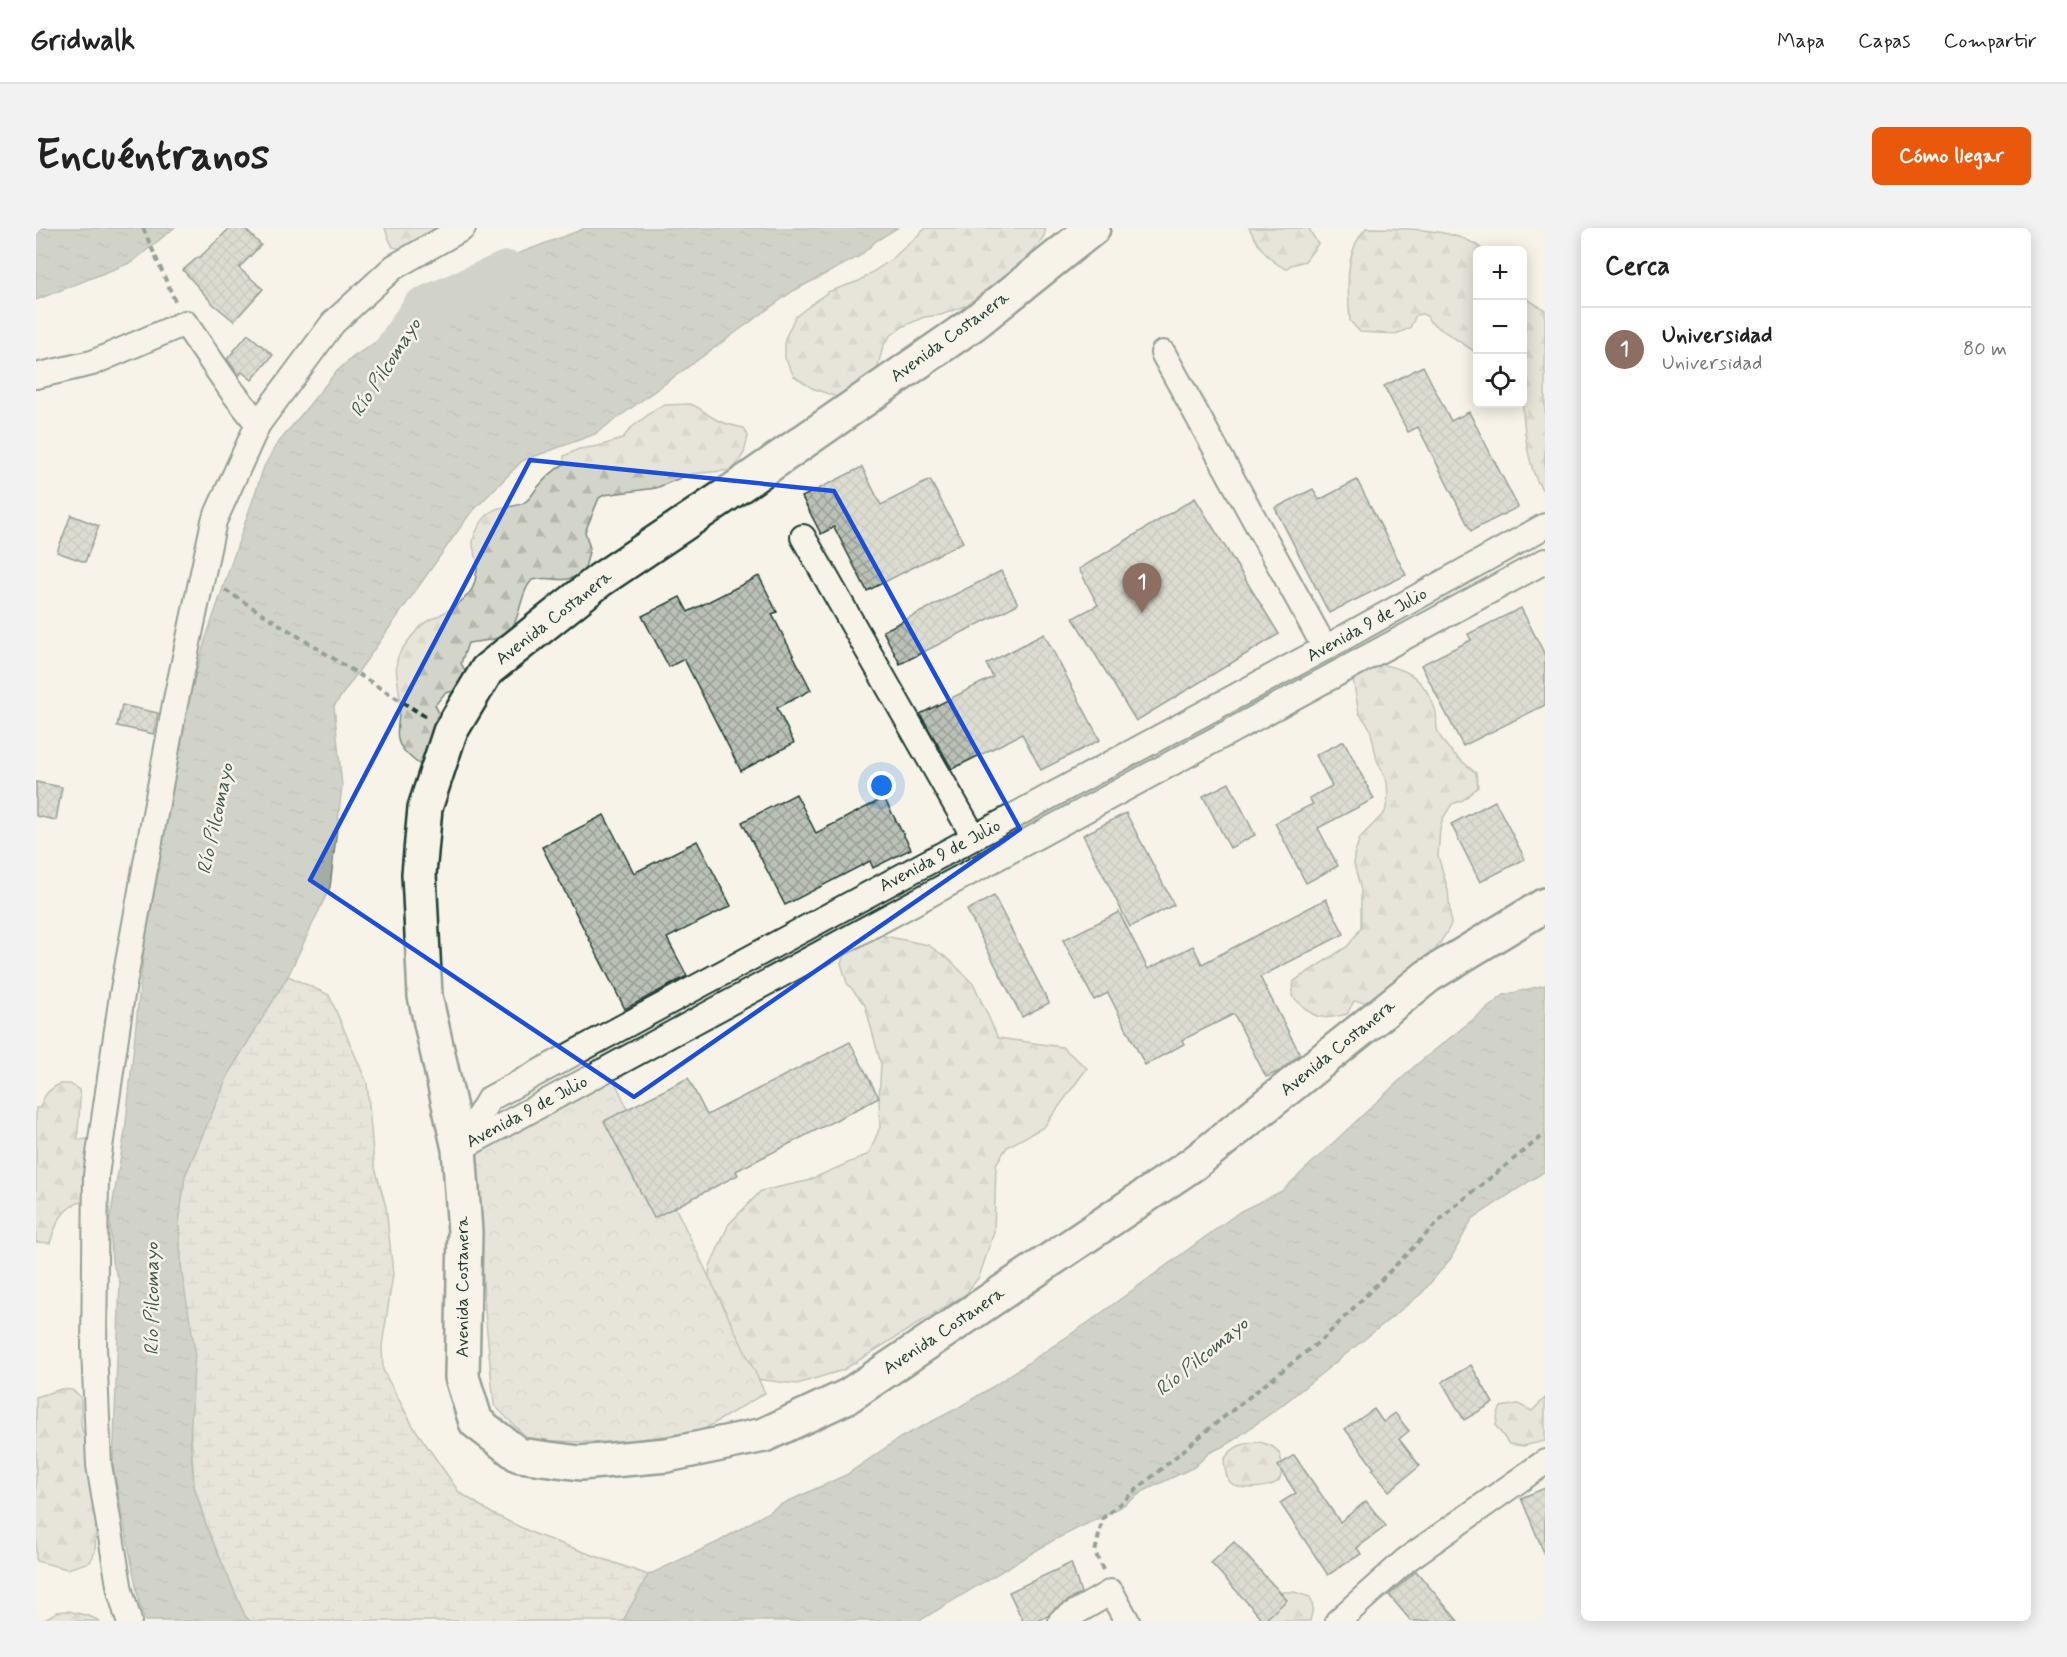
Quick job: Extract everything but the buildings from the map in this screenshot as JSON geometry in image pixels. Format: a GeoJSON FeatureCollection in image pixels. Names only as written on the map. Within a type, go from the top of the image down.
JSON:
{"type":"FeatureCollection","features":[{"type":"Feature","properties":{"kind":"street"},"geometry":{"type":"LineString","coordinates":[[129,1621],[120,1591],[99,1465],[94,1348],[96,1175],[122,995],[175,704],[214,521],[258,424],[333,323],[394,267],[463,228]]}},
{"type":"Feature","properties":{"kind":"street","name":"Avenida Costanera"},"geometry":{"type":"LineString","coordinates":[[1093,228],[973,324],[600,580],[487,670],[450,732],[424,808],[419,874],[425,996],[459,1149],[465,1232],[462,1377],[476,1422],[519,1455],[580,1463],[667,1455],[764,1435],[848,1396],[1173,1177],[1428,976],[1545,905]]}},
{"type":"Feature","properties":{"kind":"street"},"geometry":{"type":"LineString","coordinates":[[36,376],[92,363],[185,323],[258,424]]}},
{"type":"Feature","properties":{"kind":"street"},"geometry":{"type":"LineString","coordinates":[[1163,353],[1325,648]]}},
{"type":"Feature","properties":{"kind":"street","name":"Avenida 9 de Julio"},"geometry":{"type":"LineString","coordinates":[[459,1149],[489,1099],[1325,648],[1545,526]]}},
{"type":"Feature","properties":{"kind":"street"},"geometry":{"type":"LineString","coordinates":[[803,537],[974,837]]}},
{"type":"Feature","properties":{"kind":"street","name":"Avenida 9 de Julio"},"geometry":{"type":"LineString","coordinates":[[459,1149],[1545,561]]}},
{"type":"Feature","properties":{"kind":"street"},"geometry":{"type":"LineString","coordinates":[[1156,739],[1170,765]]}},
{"type":"Feature","properties":{"kind":"street"},"geometry":{"type":"LineString","coordinates":[[1338,1621],[1406,1560],[1545,1462]]}},
{"type":"Feature","properties":{"kind":"street"},"geometry":{"type":"LineString","coordinates":[[1061,1621],[1111,1592],[1127,1621]]}},
{"type":"Feature","properties":{"kind":"path"},"geometry":{"type":"LineString","coordinates":[[144,228],[185,323]]}},
{"type":"Feature","properties":{"kind":"path"},"geometry":{"type":"LineString","coordinates":[[202,576],[450,732]]}},
{"type":"Feature","properties":{"kind":"path"},"geometry":{"type":"LineString","coordinates":[[1111,1592],[1095,1552],[1103,1518],[1210,1428],[1325,1337],[1449,1211],[1545,1134]]}},
{"type":"Feature","properties":{"kind":"highlighted area"},"geometry":{"type":"Polygon","coordinates":[[[530,460],[834,491],[1020,829],[634,1097],[310,880],[530,460]]]}},
{"type":"Feature","properties":{"kind":"green space"},"geometry":{"type":"Polygon","coordinates":[[[385,228],[437,228],[418,245],[400,248],[393,247],[385,228]]]}},
{"type":"Feature","properties":{"kind":"green space"},"geometry":{"type":"Polygon","coordinates":[[[926,228],[1046,228],[1044,236],[1020,270],[975,302],[941,315],[924,317],[904,326],[890,336],[883,346],[876,374],[842,399],[812,388],[794,376],[785,358],[785,339],[795,317],[828,292],[859,281],[892,259],[926,228]]]}},
{"type":"Feature","properties":{"kind":"green space"},"geometry":{"type":"Polygon","coordinates":[[[1249,228],[1310,228],[1318,244],[1305,261],[1286,269],[1264,252],[1249,228]]]}},
{"type":"Feature","properties":{"kind":"green space"},"geometry":{"type":"Polygon","coordinates":[[[1366,228],[1412,229],[1445,233],[1460,237],[1477,246],[1473,246],[1473,350],[1430,322],[1427,316],[1422,314],[1416,315],[1410,328],[1396,334],[1360,332],[1350,321],[1348,285],[1350,260],[1366,228]]]}},
{"type":"Feature","properties":{"kind":"green space"},"geometry":{"type":"Polygon","coordinates":[[[1527,299],[1545,310],[1545,493],[1535,477],[1523,408],[1527,408],[1527,299]]]}},
{"type":"Feature","properties":{"kind":"green space"},"geometry":{"type":"Polygon","coordinates":[[[690,404],[718,421],[744,428],[748,436],[744,453],[733,470],[690,474],[656,488],[604,495],[599,498],[585,532],[590,548],[584,572],[563,580],[546,578],[532,580],[524,594],[513,626],[507,632],[500,637],[468,643],[461,663],[467,675],[455,691],[445,693],[435,705],[443,721],[426,764],[420,765],[404,751],[398,740],[400,700],[398,657],[419,628],[459,603],[473,587],[477,563],[473,542],[482,522],[494,510],[519,505],[527,500],[546,479],[564,464],[564,456],[579,449],[622,439],[631,428],[657,408],[665,405],[690,404]]]}},
{"type":"Feature","properties":{"kind":"green space"},"geometry":{"type":"Polygon","coordinates":[[[1363,662],[1398,669],[1416,678],[1435,709],[1437,729],[1441,738],[1455,755],[1476,773],[1478,787],[1463,800],[1452,804],[1440,828],[1438,856],[1448,890],[1451,924],[1447,932],[1425,966],[1373,1003],[1354,1001],[1347,1014],[1329,1018],[1316,1016],[1292,996],[1294,981],[1348,946],[1361,928],[1361,890],[1354,855],[1360,838],[1385,812],[1388,797],[1387,782],[1377,760],[1370,728],[1359,713],[1352,674],[1363,662]]]}},
{"type":"Feature","properties":{"kind":"green space"},"geometry":{"type":"Polygon","coordinates":[[[870,933],[928,945],[950,960],[974,985],[998,1038],[1062,1047],[1087,1068],[1044,1127],[1007,1147],[996,1164],[994,1232],[979,1277],[966,1294],[843,1370],[797,1384],[747,1378],[706,1306],[710,1266],[729,1224],[761,1191],[807,1181],[869,1154],[880,1127],[881,1064],[865,1005],[847,983],[841,963],[850,945],[870,933]]]}},
{"type":"Feature","properties":{"kind":"green space"},"geometry":{"type":"Polygon","coordinates":[[[288,976],[329,995],[367,1083],[374,1164],[386,1207],[393,1274],[382,1346],[383,1370],[413,1426],[459,1492],[493,1514],[537,1535],[648,1575],[623,1621],[250,1621],[245,1616],[207,1528],[194,1486],[179,1223],[185,1176],[230,1071],[288,976]]]}},
{"type":"Feature","properties":{"kind":"green space"},"geometry":{"type":"Polygon","coordinates":[[[610,1072],[765,1393],[701,1431],[612,1443],[529,1440],[494,1405],[485,1311],[475,1152],[610,1072]]]}},
{"type":"Feature","properties":{"kind":"green space"},"geometry":{"type":"Polygon","coordinates":[[[60,1084],[70,1084],[79,1090],[78,1140],[89,1139],[85,1201],[71,1206],[66,1211],[58,1222],[50,1243],[36,1242],[36,1108],[40,1108],[47,1094],[60,1084]]]}},
{"type":"Feature","properties":{"kind":"green space"},"geometry":{"type":"Polygon","coordinates":[[[61,1389],[72,1390],[80,1396],[81,1427],[91,1444],[93,1510],[96,1519],[95,1552],[90,1562],[67,1569],[36,1561],[36,1397],[61,1389]]]}},
{"type":"Feature","properties":{"kind":"green space"},"geometry":{"type":"Polygon","coordinates":[[[1545,1398],[1545,1441],[1523,1446],[1509,1444],[1496,1426],[1501,1407],[1518,1404],[1532,1411],[1545,1398]]]}},
{"type":"Feature","properties":{"kind":"green space"},"geometry":{"type":"Polygon","coordinates":[[[1260,1442],[1274,1447],[1279,1453],[1282,1461],[1282,1474],[1279,1480],[1262,1487],[1247,1488],[1234,1485],[1227,1477],[1224,1460],[1231,1451],[1239,1446],[1260,1442]]]}},
{"type":"Feature","properties":{"kind":"green space"},"geometry":{"type":"Polygon","coordinates":[[[1283,1592],[1294,1592],[1310,1597],[1313,1608],[1310,1621],[1262,1621],[1269,1604],[1283,1592]]]}},
{"type":"Feature","properties":{"kind":"green space"},"geometry":{"type":"Polygon","coordinates":[[[68,1611],[100,1621],[41,1621],[57,1612],[68,1611]]]}},
{"type":"Feature","properties":{"kind":"water"},"geometry":{"type":"Polygon","coordinates":[[[36,228],[174,228],[132,262],[36,300],[36,228]]]}},
{"type":"Feature","properties":{"kind":"water"},"geometry":{"type":"Polygon","coordinates":[[[586,228],[897,228],[876,241],[860,256],[793,291],[595,434],[522,461],[469,515],[334,706],[342,786],[330,887],[288,976],[230,1071],[185,1176],[179,1222],[181,1268],[195,1350],[190,1439],[194,1486],[207,1528],[245,1616],[250,1621],[145,1621],[140,1606],[113,1466],[120,1282],[112,1262],[110,1219],[125,1132],[144,947],[181,727],[205,641],[264,467],[275,447],[336,372],[353,357],[424,310],[431,310],[449,299],[504,259],[586,228]]]}},
{"type":"Feature","properties":{"kind":"water"},"geometry":{"type":"Polygon","coordinates":[[[1545,985],[1545,1171],[1472,1219],[1451,1258],[1422,1293],[1281,1406],[1228,1444],[1209,1453],[1194,1467],[1144,1491],[1119,1508],[1052,1541],[919,1621],[623,1621],[648,1575],[720,1541],[780,1505],[846,1475],[900,1438],[958,1408],[992,1387],[1089,1322],[1241,1211],[1282,1191],[1416,1065],[1504,995],[1545,985]]]}},
{"type":"Feature","properties":{"kind":"waterway","name":"Río Pilcomayo"},"geometry":{"type":"LineString","coordinates":[[389,363],[424,310],[507,274]]}},
{"type":"Feature","properties":{"kind":"place","name":"Universidad"},"geometry":{"type":"Point","coordinates":[1142,613]}}]}
